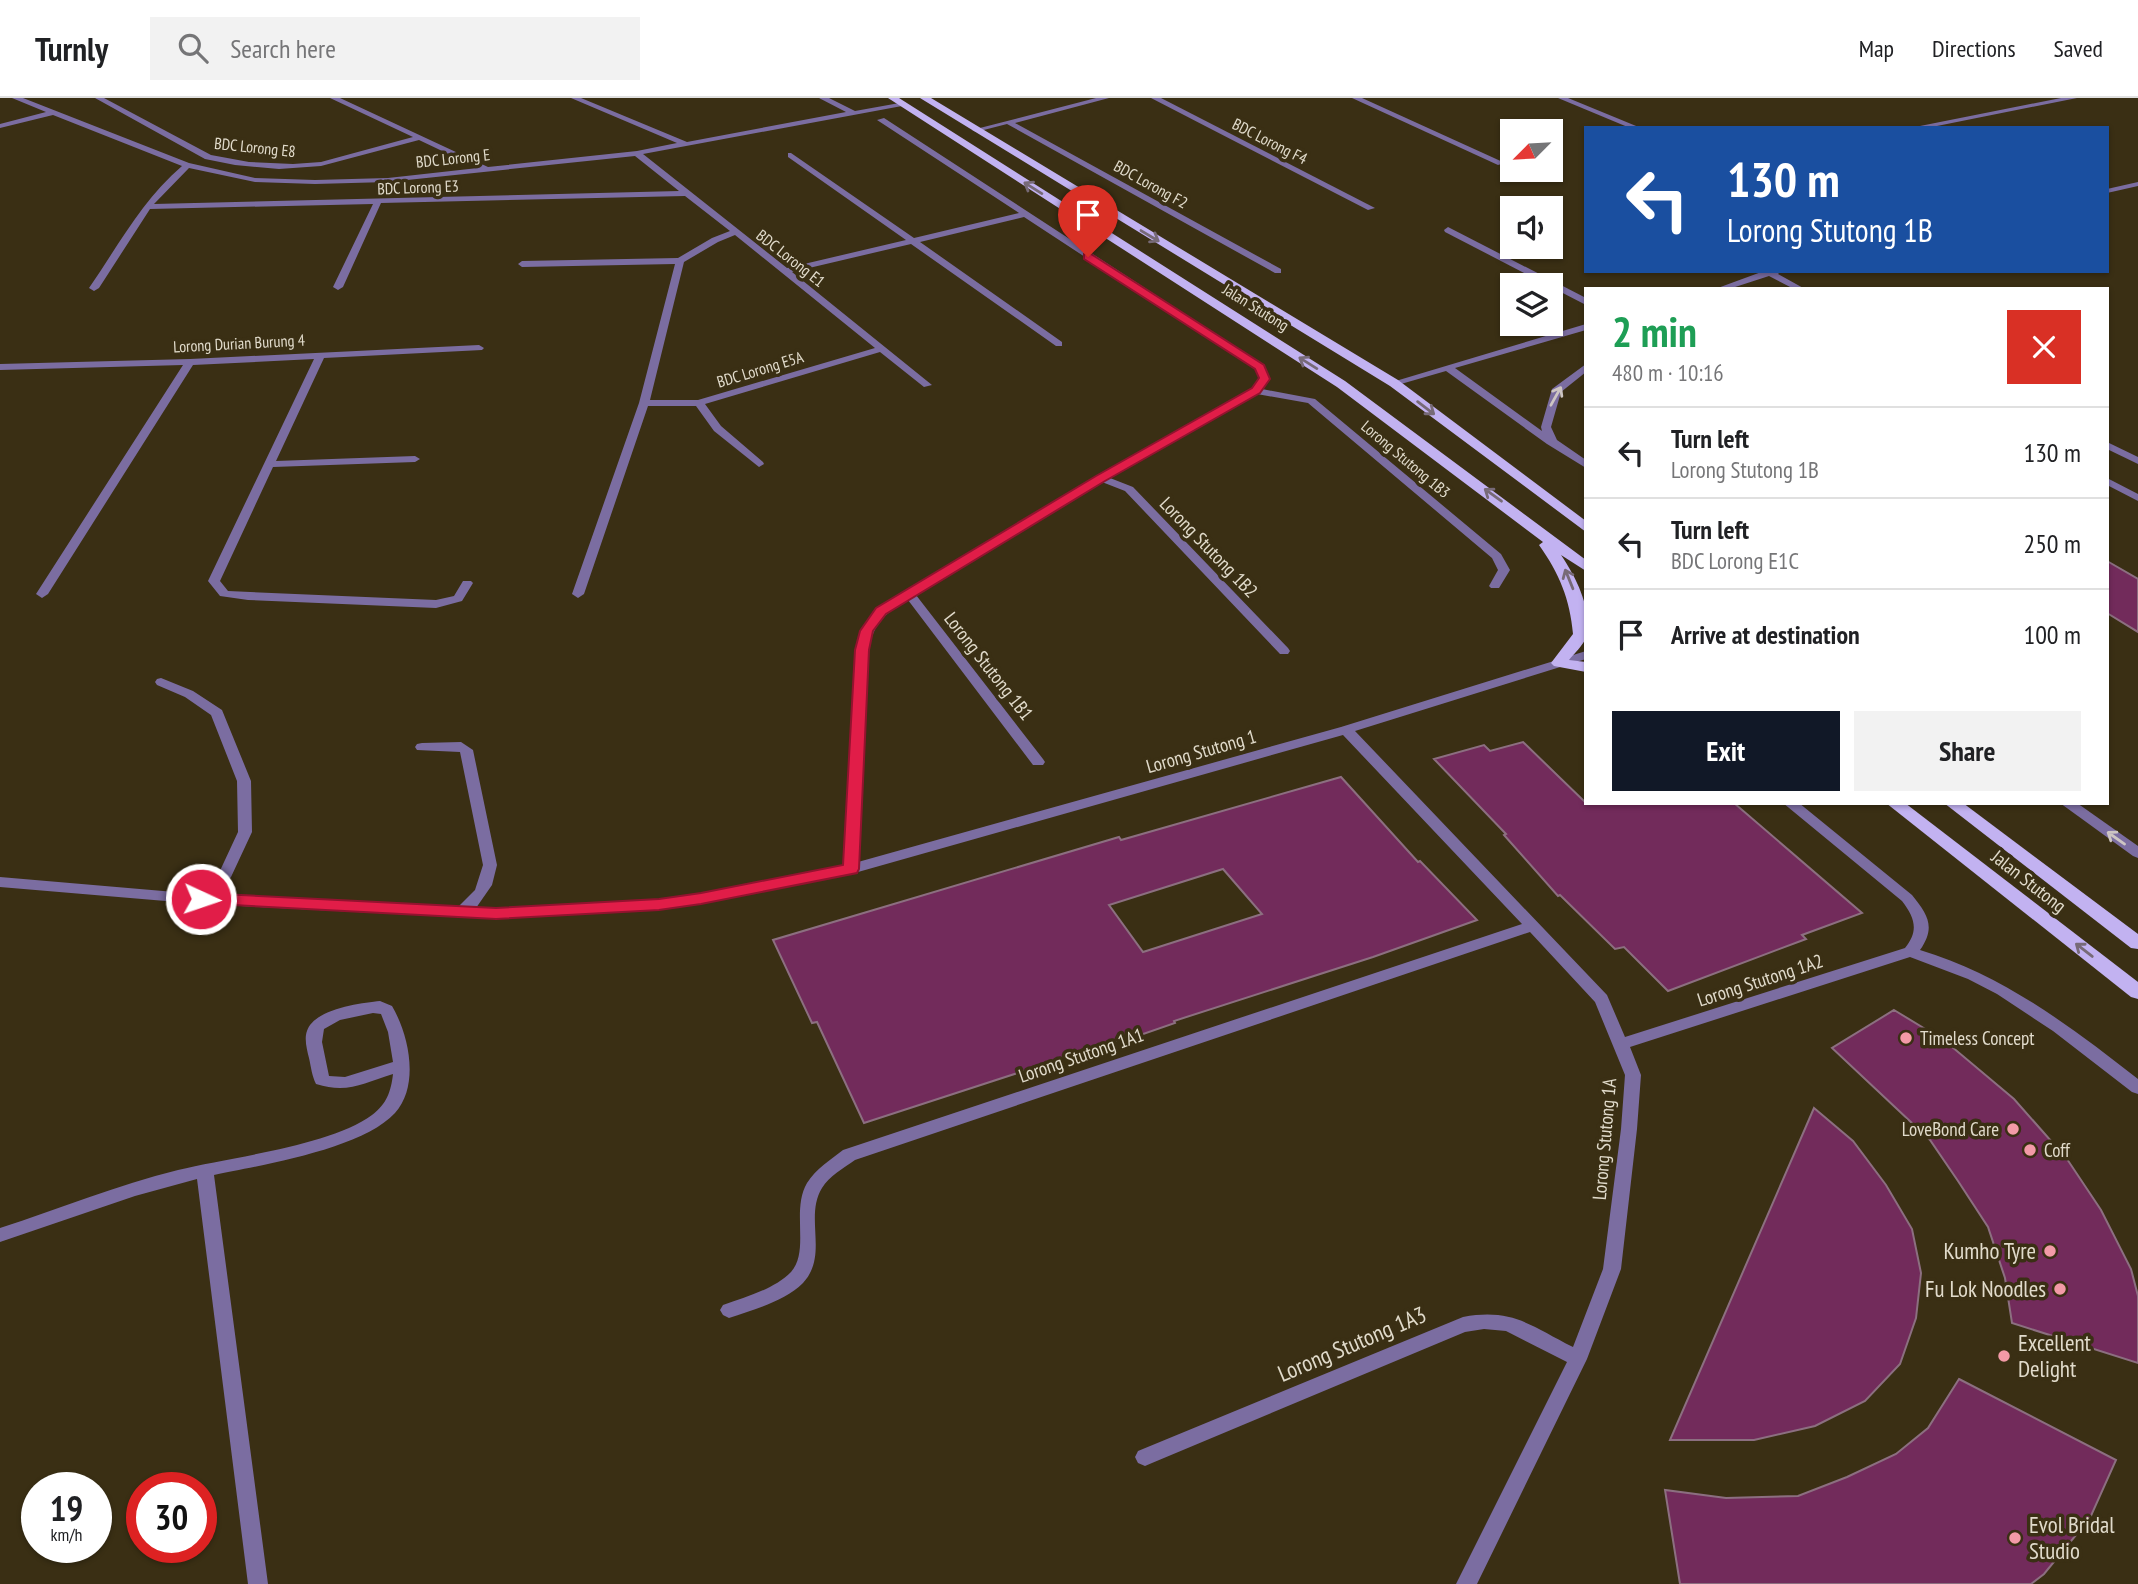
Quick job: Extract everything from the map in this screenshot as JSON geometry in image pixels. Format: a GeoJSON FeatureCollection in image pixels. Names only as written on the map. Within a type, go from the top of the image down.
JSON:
{"type":"FeatureCollection","features":[{"type":"Feature","properties":{"kind":"main road","name":"Jalan Stutong"},"geometry":{"type":"LineString","coordinates":[[925,98],[1394,383],[1584,527]]}},
{"type":"Feature","properties":{"kind":"main road","name":"Jalan Stutong"},"geometry":{"type":"LineString","coordinates":[[897,101],[1341,384],[1584,565]]}},
{"type":"Feature","properties":{"kind":"main road"},"geometry":{"type":"LineString","coordinates":[[1491,457],[1510,480],[1584,536]]}},
{"type":"Feature","properties":{"kind":"main road"},"geometry":{"type":"LineString","coordinates":[[1521,516],[1564,567],[1579,604],[1581,634],[1559,663],[1584,667]]}},
{"type":"Feature","properties":{"kind":"main road","name":"Jalan Stutong"},"geometry":{"type":"LineString","coordinates":[[1897,805],[2138,992]]}},
{"type":"Feature","properties":{"kind":"main road","name":"Jalan Stutong"},"geometry":{"type":"LineString","coordinates":[[1955,805],[2138,943]]}},
{"type":"Feature","properties":{"kind":"street","name":"BDC Lorong E"},"geometry":{"type":"LineString","coordinates":[[16,98],[187,166],[255,180],[314,183],[388,180],[637,153],[854,113],[897,101]]}},
{"type":"Feature","properties":{"kind":"street","name":"BDC Lorong E8"},"geometry":{"type":"LineString","coordinates":[[99,98],[208,157],[222,160],[298,166],[321,164],[419,138]]}},
{"type":"Feature","properties":{"kind":"street"},"geometry":{"type":"LineString","coordinates":[[334,98],[486,169]]}},
{"type":"Feature","properties":{"kind":"street"},"geometry":{"type":"LineString","coordinates":[[575,98],[686,144]]}},
{"type":"Feature","properties":{"kind":"street"},"geometry":{"type":"LineString","coordinates":[[823,98],[854,113]]}},
{"type":"Feature","properties":{"kind":"street"},"geometry":{"type":"LineString","coordinates":[[976,131],[1105,98]]}},
{"type":"Feature","properties":{"kind":"street","name":"BDC Lorong F4"},"geometry":{"type":"LineString","coordinates":[[1155,98],[1371,208]]}},
{"type":"Feature","properties":{"kind":"street"},"geometry":{"type":"LineString","coordinates":[[1356,98],[1500,163]]}},
{"type":"Feature","properties":{"kind":"street"},"geometry":{"type":"LineString","coordinates":[[1562,98],[1632,126]]}},
{"type":"Feature","properties":{"kind":"street"},"geometry":{"type":"LineString","coordinates":[[1924,126],[2073,98]]}},
{"type":"Feature","properties":{"kind":"street"},"geometry":{"type":"LineString","coordinates":[[0,126],[52,113]]}},
{"type":"Feature","properties":{"kind":"street"},"geometry":{"type":"LineString","coordinates":[[851,869],[862,650],[867,631],[881,611],[1101,478],[1256,391],[1265,379],[1260,367],[881,120]]}},
{"type":"Feature","properties":{"kind":"street","name":"BDC Lorong F2"},"geometry":{"type":"LineString","coordinates":[[1010,123],[1278,271]]}},
{"type":"Feature","properties":{"kind":"street"},"geometry":{"type":"LineString","coordinates":[[1934,124],[1939,126]]}},
{"type":"Feature","properties":{"kind":"street","name":"BDC Lorong E1"},"geometry":{"type":"LineString","coordinates":[[637,153],[927,385]]}},
{"type":"Feature","properties":{"kind":"street"},"geometry":{"type":"LineString","coordinates":[[790,156],[1059,344]]}},
{"type":"Feature","properties":{"kind":"street"},"geometry":{"type":"LineString","coordinates":[[94,288],[150,206],[177,173],[187,166]]}},
{"type":"Feature","properties":{"kind":"street"},"geometry":{"type":"LineString","coordinates":[[2109,191],[2138,184]]}},
{"type":"Feature","properties":{"kind":"street","name":"BDC Lorong E3"},"geometry":{"type":"LineString","coordinates":[[150,206],[688,193]]}},
{"type":"Feature","properties":{"kind":"street"},"geometry":{"type":"LineString","coordinates":[[338,288],[378,202]]}},
{"type":"Feature","properties":{"kind":"street"},"geometry":{"type":"LineString","coordinates":[[786,271],[1023,215]]}},
{"type":"Feature","properties":{"kind":"street"},"geometry":{"type":"LineString","coordinates":[[1448,230],[1584,301]]}},
{"type":"Feature","properties":{"kind":"street"},"geometry":{"type":"LineString","coordinates":[[522,264],[680,261],[715,240],[736,232]]}},
{"type":"Feature","properties":{"kind":"street"},"geometry":{"type":"LineString","coordinates":[[578,594],[644,403],[680,261]]}},
{"type":"Feature","properties":{"kind":"street"},"geometry":{"type":"LineString","coordinates":[[1725,287],[1769,273]]}},
{"type":"Feature","properties":{"kind":"street"},"geometry":{"type":"LineString","coordinates":[[1774,273],[1798,287]]}},
{"type":"Feature","properties":{"kind":"street"},"geometry":{"type":"LineString","coordinates":[[1394,383],[1584,328]]}},
{"type":"Feature","properties":{"kind":"street","name":"Lorong Durian Burung 4"},"geometry":{"type":"LineString","coordinates":[[0,367],[190,362],[479,348]]}},
{"type":"Feature","properties":{"kind":"street","name":"BDC Lorong E5A"},"geometry":{"type":"LineString","coordinates":[[644,403],[699,403],[882,349]]}},
{"type":"Feature","properties":{"kind":"street"},"geometry":{"type":"LineString","coordinates":[[321,355],[272,464],[214,581],[224,594],[436,604],[457,598],[467,583]]}},
{"type":"Feature","properties":{"kind":"street"},"geometry":{"type":"LineString","coordinates":[[42,594],[190,362]]}},
{"type":"Feature","properties":{"kind":"street"},"geometry":{"type":"LineString","coordinates":[[1447,367],[1584,464]]}},
{"type":"Feature","properties":{"kind":"street"},"geometry":{"type":"LineString","coordinates":[[1552,442],[1546,427],[1556,391],[1584,369]]}},
{"type":"Feature","properties":{"kind":"street","name":"Lorong Stutong 1B3"},"geometry":{"type":"LineString","coordinates":[[1256,391],[1311,401],[1497,556],[1504,570],[1495,586]]}},
{"type":"Feature","properties":{"kind":"street"},"geometry":{"type":"LineString","coordinates":[[699,403],[703,412],[759,464]]}},
{"type":"Feature","properties":{"kind":"street"},"geometry":{"type":"LineString","coordinates":[[2109,446],[2138,461]]}},
{"type":"Feature","properties":{"kind":"street"},"geometry":{"type":"LineString","coordinates":[[272,464],[415,459]]}},
{"type":"Feature","properties":{"kind":"street","name":"Lorong Stutong 1B2"},"geometry":{"type":"LineString","coordinates":[[1101,478],[1129,489],[1284,651]]}},
{"type":"Feature","properties":{"kind":"street"},"geometry":{"type":"LineString","coordinates":[[2109,482],[2138,498]]}},
{"type":"Feature","properties":{"kind":"street","name":"Lorong Stutong 1B1"},"geometry":{"type":"LineString","coordinates":[[909,594],[1038,762]]}},
{"type":"Feature","properties":{"kind":"street","name":"Lorong Stutong 1"},"geometry":{"type":"LineString","coordinates":[[0,882],[201,899],[496,914],[701,899],[851,869],[1346,730],[1584,656]]}},
{"type":"Feature","properties":{"kind":"street"},"geometry":{"type":"LineString","coordinates":[[161,682],[189,694],[217,713],[244,781],[245,832],[224,877],[201,899]]}},
{"type":"Feature","properties":{"kind":"street","name":"Lorong Stutong 1A"},"geometry":{"type":"LineString","coordinates":[[1346,730],[1602,999],[1633,1075],[1612,1269],[1578,1359],[1466,1584]]}},
{"type":"Feature","properties":{"kind":"street"},"geometry":{"type":"LineString","coordinates":[[422,747],[461,746],[466,750],[490,865],[488,880],[481,893],[463,911]]}},
{"type":"Feature","properties":{"kind":"street"},"geometry":{"type":"LineString","coordinates":[[1792,805],[1907,898],[1920,914],[1921,936],[1919,943],[1910,952],[1964,969],[2006,992],[2062,1028],[2138,1088]]}},
{"type":"Feature","properties":{"kind":"street"},"geometry":{"type":"LineString","coordinates":[[2070,805],[2138,853]]}},
{"type":"Feature","properties":{"kind":"street","name":"Lorong Stutong 1A1"},"geometry":{"type":"LineString","coordinates":[[729,1310],[772,1295],[799,1276],[807,1258],[806,1214],[813,1189],[827,1171],[849,1155],[1534,926]]}},
{"type":"Feature","properties":{"kind":"street","name":"Lorong Stutong 1A2"},"geometry":{"type":"LineString","coordinates":[[1622,1044],[1910,952]]}},
{"type":"Feature","properties":{"kind":"street"},"geometry":{"type":"LineString","coordinates":[[0,1235],[175,1178],[326,1142],[368,1124],[390,1109],[400,1089],[401,1065],[394,1023],[387,1010],[372,1008],[320,1022],[315,1030],[322,1080],[345,1083],[401,1065]]}},
{"type":"Feature","properties":{"kind":"street"},"geometry":{"type":"LineString","coordinates":[[205,1171],[258,1584]]}},
{"type":"Feature","properties":{"kind":"street","name":"Lorong Stutong 1A3"},"geometry":{"type":"LineString","coordinates":[[1145,1457],[1464,1325],[1484,1321],[1509,1323],[1578,1359]]}},
{"type":"Feature","properties":{"kind":"building"},"geometry":{"type":"Polygon","coordinates":[[[2109,562],[2138,579],[2138,632],[2109,614],[2109,562]]]}},
{"type":"Feature","properties":{"kind":"building"},"geometry":{"type":"Polygon","coordinates":[[[1523,742],[1584,801],[1584,805],[1736,805],[1862,913],[1802,935],[1806,939],[1668,991],[1624,947],[1615,949],[1558,896],[1504,835],[1506,834],[1434,759],[1484,745],[1490,751],[1523,742]]]}},
{"type":"Feature","properties":{"kind":"building"},"geometry":{"type":"Polygon","coordinates":[[[1341,777],[1418,862],[1420,861],[1477,920],[1373,957],[1174,1021],[1175,1023],[1123,1041],[1122,1039],[864,1123],[817,1022],[812,1023],[773,940],[1119,837],[1121,840],[1341,777]],[[1223,869],[1109,905],[1143,952],[1262,914],[1223,869]]]}},
{"type":"Feature","properties":{"kind":"building"},"geometry":{"type":"Polygon","coordinates":[[[1894,1010],[1945,1041],[2014,1099],[2067,1159],[2101,1210],[2131,1269],[2138,1296],[2138,1363],[2012,1323],[2005,1278],[1988,1227],[1958,1181],[1930,1140],[1832,1048],[1894,1010]]]}},
{"type":"Feature","properties":{"kind":"building"},"geometry":{"type":"Polygon","coordinates":[[[1814,1108],[1853,1141],[1886,1185],[1912,1229],[1921,1273],[1916,1318],[1900,1364],[1865,1401],[1815,1426],[1754,1440],[1670,1440],[1814,1108]]]}},
{"type":"Feature","properties":{"kind":"building"},"geometry":{"type":"Polygon","coordinates":[[[1959,1379],[2116,1460],[2090,1518],[2044,1574],[2031,1584],[1680,1584],[1665,1490],[1726,1498],[1798,1496],[1896,1454],[1928,1428],[1959,1379]]]}},
{"type":"Feature","properties":{"kind":"place","name":"Timeless Concept"},"geometry":{"type":"Point","coordinates":[1906,1038]}},
{"type":"Feature","properties":{"kind":"place","name":"LoveBond Care"},"geometry":{"type":"Point","coordinates":[2013,1129]}},
{"type":"Feature","properties":{"kind":"place","name":"Coff"},"geometry":{"type":"Point","coordinates":[2030,1150]}},
{"type":"Feature","properties":{"kind":"place","name":"Kumho Tyre"},"geometry":{"type":"Point","coordinates":[2050,1251]}},
{"type":"Feature","properties":{"kind":"place","name":"Fu Lok Noodles"},"geometry":{"type":"Point","coordinates":[2060,1289]}},
{"type":"Feature","properties":{"kind":"place","name":"Excellent Delight"},"geometry":{"type":"Point","coordinates":[2004,1356]}},
{"type":"Feature","properties":{"kind":"place","name":"Evol Bridal Studio"},"geometry":{"type":"Point","coordinates":[2015,1538]}},
{"type":"Feature","properties":{"kind":"route"},"geometry":{"type":"LineString","coordinates":[[201,899],[496,914],[701,899],[851,869],[862,650],[867,631],[881,611],[1101,478],[1256,391],[1265,379],[1260,367],[1088,257]]}}]}
